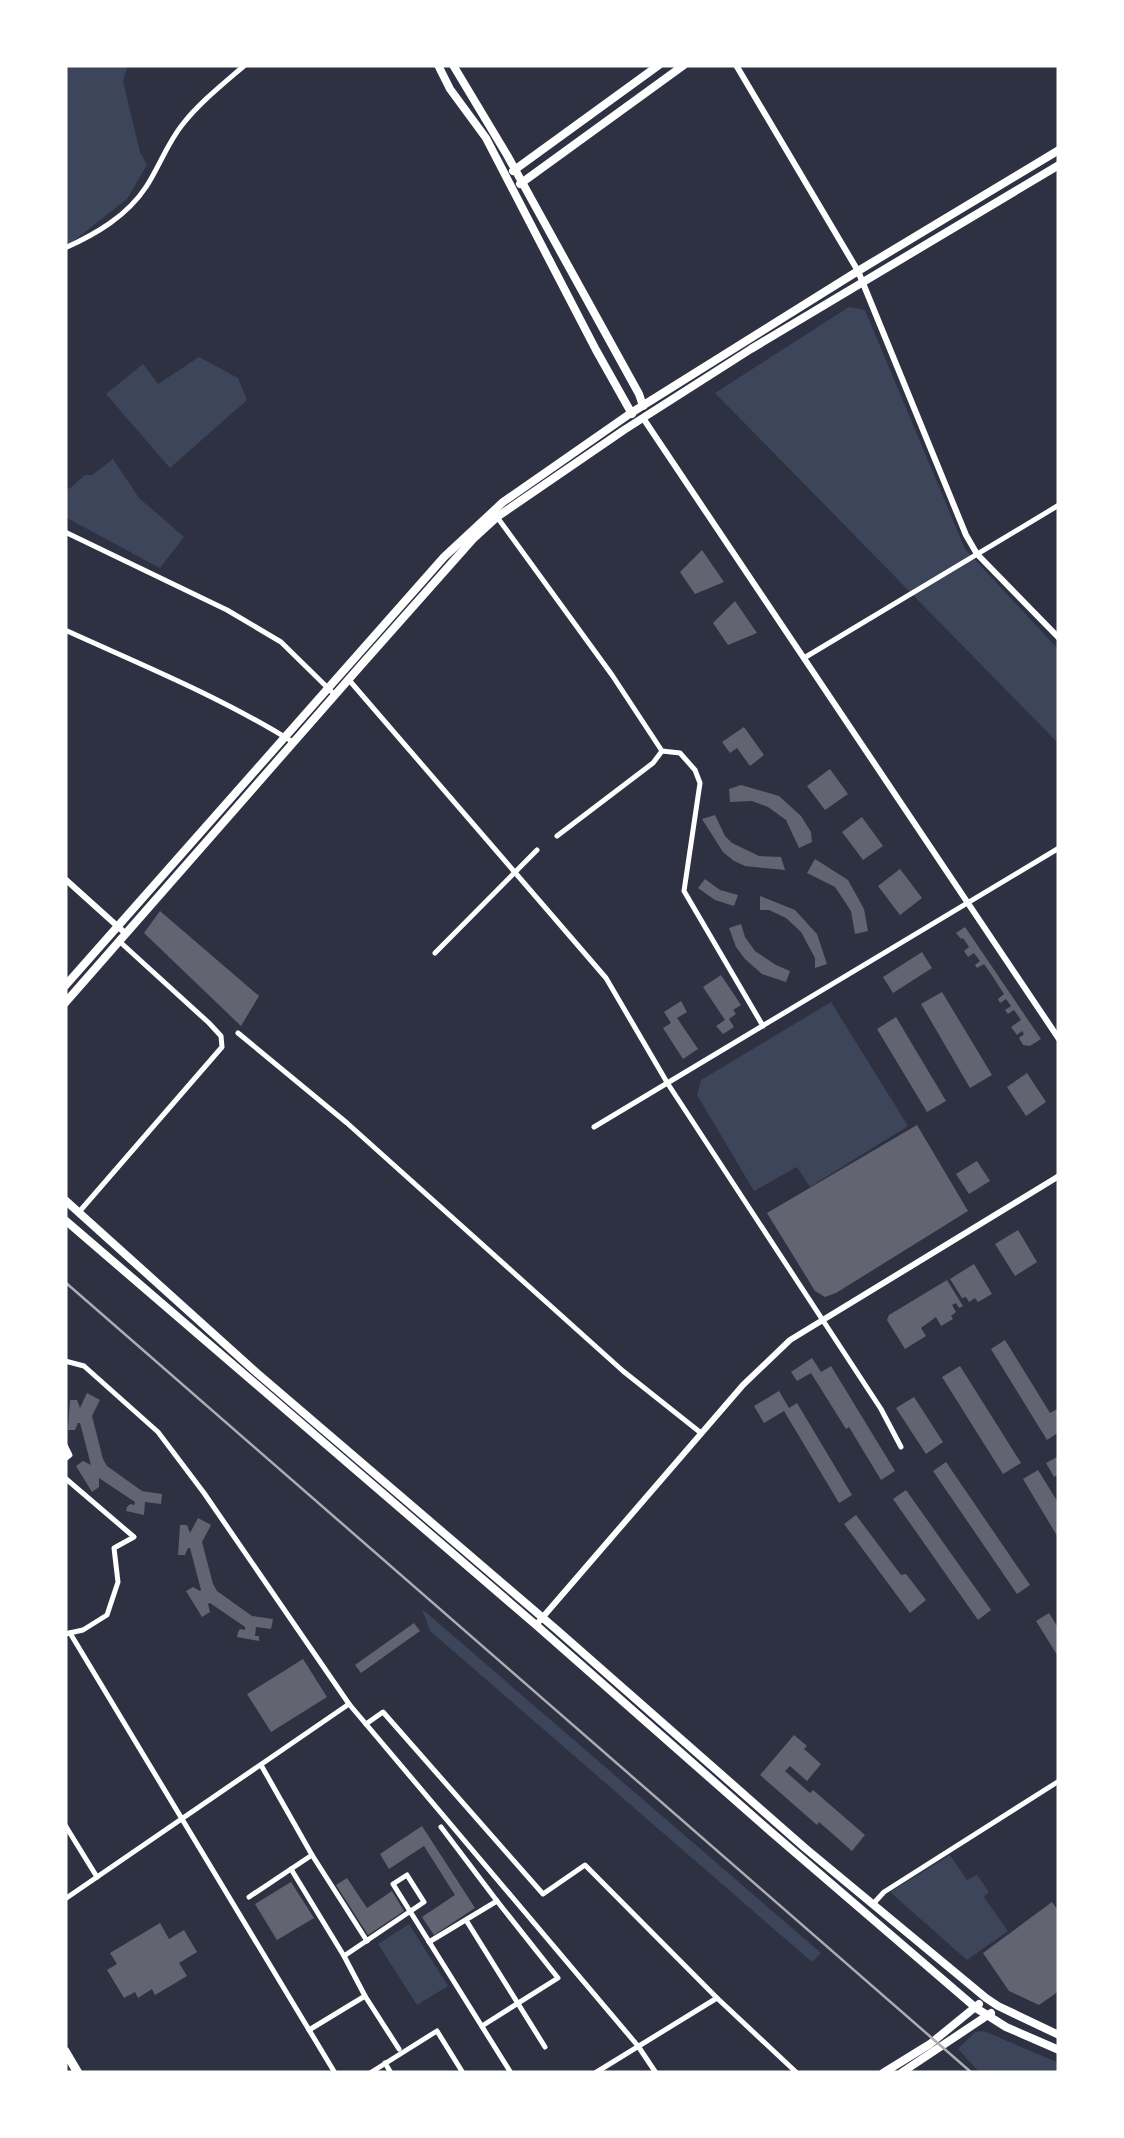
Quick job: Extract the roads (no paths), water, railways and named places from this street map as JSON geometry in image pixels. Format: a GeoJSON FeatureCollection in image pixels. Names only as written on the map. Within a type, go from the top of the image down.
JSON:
{"type":"FeatureCollection","features":[{"type":"Feature","properties":{"kind":"main road"},"geometry":{"type":"LineString","coordinates":[[438,65],[450,89],[486,138],[631,413],[643,418]]}},
{"type":"Feature","properties":{"kind":"main road"},"geometry":{"type":"LineString","coordinates":[[453,65],[640,394],[643,418]]}},
{"type":"Feature","properties":{"kind":"main road"},"geometry":{"type":"LineString","coordinates":[[506,176],[659,65]]}},
{"type":"Feature","properties":{"kind":"main road"},"geometry":{"type":"LineString","coordinates":[[512,190],[684,65]]}},
{"type":"Feature","properties":{"kind":"main road"},"geometry":{"type":"LineString","coordinates":[[65,986],[332,692],[444,557],[494,514],[643,405],[1059,150]]}},
{"type":"Feature","properties":{"kind":"main road"},"geometry":{"type":"LineString","coordinates":[[332,692],[349,680],[494,514],[862,282],[1059,164]]}},
{"type":"Feature","properties":{"kind":"main road"},"geometry":{"type":"LineString","coordinates":[[65,1003],[289,740]]}},
{"type":"Feature","properties":{"kind":"main road"},"geometry":{"type":"LineString","coordinates":[[65,1200],[770,1831],[976,2008],[1006,2027],[1059,2050]]}},
{"type":"Feature","properties":{"kind":"main road"},"geometry":{"type":"LineString","coordinates":[[65,1220],[986,1998],[1059,2034]]}},
{"type":"Feature","properties":{"kind":"main road"},"geometry":{"type":"LineString","coordinates":[[883,2073],[930,2044],[986,1998]]}},
{"type":"Feature","properties":{"kind":"main road"},"geometry":{"type":"LineString","coordinates":[[901,2073],[998,2006]]}},
{"type":"Feature","properties":{"kind":"main road"},"geometry":{"type":"LineString","coordinates":[[65,2051],[78,2073]]}},
{"type":"Feature","properties":{"kind":"street"},"geometry":{"type":"LineString","coordinates":[[65,248],[130,208],[182,124],[244,65]]}},
{"type":"Feature","properties":{"kind":"street"},"geometry":{"type":"LineString","coordinates":[[736,65],[858,271],[966,535],[978,554],[1059,638]]}},
{"type":"Feature","properties":{"kind":"street"},"geometry":{"type":"LineString","coordinates":[[643,418],[1059,1039]]}},
{"type":"Feature","properties":{"kind":"street"},"geometry":{"type":"LineString","coordinates":[[804,658],[1059,505]]}},
{"type":"Feature","properties":{"kind":"street"},"geometry":{"type":"LineString","coordinates":[[494,514],[612,675],[662,751]]}},
{"type":"Feature","properties":{"kind":"street"},"geometry":{"type":"LineString","coordinates":[[65,532],[227,610],[281,642],[332,692]]}},
{"type":"Feature","properties":{"kind":"street"},"geometry":{"type":"LineString","coordinates":[[65,630],[136,661],[289,740]]}},
{"type":"Feature","properties":{"kind":"street"},"geometry":{"type":"LineString","coordinates":[[349,680],[616,993],[668,1084],[881,1409],[901,1448]]}},
{"type":"Feature","properties":{"kind":"street"},"geometry":{"type":"LineString","coordinates":[[557,836],[662,751]]}},
{"type":"Feature","properties":{"kind":"street"},"geometry":{"type":"LineString","coordinates":[[662,751],[680,753],[696,770],[700,783],[684,892],[763,1026]]}},
{"type":"Feature","properties":{"kind":"street"},"geometry":{"type":"LineString","coordinates":[[594,1127],[1059,848]]}},
{"type":"Feature","properties":{"kind":"street"},"geometry":{"type":"LineString","coordinates":[[435,953],[537,850]]}},
{"type":"Feature","properties":{"kind":"street"},"geometry":{"type":"LineString","coordinates":[[65,879],[118,926],[122,937],[222,1036],[222,1047],[78,1212]]}},
{"type":"Feature","properties":{"kind":"street"},"geometry":{"type":"LineString","coordinates":[[238,1033],[347,1123],[623,1371],[701,1434]]}},
{"type":"Feature","properties":{"kind":"street"},"geometry":{"type":"LineString","coordinates":[[539,1621],[775,1353],[1059,1176]]}},
{"type":"Feature","properties":{"kind":"street"},"geometry":{"type":"LineString","coordinates":[[65,1361],[84,1366],[158,1432],[349,1704],[638,2046],[656,2073]]}},
{"type":"Feature","properties":{"kind":"street"},"geometry":{"type":"LineString","coordinates":[[65,1445],[70,1455],[65,1458]]}},
{"type":"Feature","properties":{"kind":"street"},"geometry":{"type":"LineString","coordinates":[[65,1478],[134,1538],[114,1548],[118,1582],[106,1615],[83,1630],[68,1634],[335,2073]]}},
{"type":"Feature","properties":{"kind":"street"},"geometry":{"type":"LineString","coordinates":[[65,1899],[349,1704]]}},
{"type":"Feature","properties":{"kind":"street"},"geometry":{"type":"LineString","coordinates":[[366,1724],[383,1712],[543,1894],[585,1865],[797,2073]]}},
{"type":"Feature","properties":{"kind":"street"},"geometry":{"type":"LineString","coordinates":[[261,1765],[312,1855],[367,1940]]}},
{"type":"Feature","properties":{"kind":"street"},"geometry":{"type":"LineString","coordinates":[[872,1904],[884,1892],[1059,1781]]}},
{"type":"Feature","properties":{"kind":"street"},"geometry":{"type":"LineString","coordinates":[[65,1824],[97,1877]]}},
{"type":"Feature","properties":{"kind":"street"},"geometry":{"type":"LineString","coordinates":[[441,1826],[558,1978],[482,2026]]}},
{"type":"Feature","properties":{"kind":"street"},"geometry":{"type":"LineString","coordinates":[[250,1897],[312,1855]]}},
{"type":"Feature","properties":{"kind":"street"},"geometry":{"type":"LineString","coordinates":[[291,1869],[399,2048]]}},
{"type":"Feature","properties":{"kind":"street"},"geometry":{"type":"LineString","coordinates":[[344,1956],[410,1912],[424,1902],[407,1875],[392,1884],[410,1912],[482,2026],[511,2073]]}},
{"type":"Feature","properties":{"kind":"street"},"geometry":{"type":"LineString","coordinates":[[429,1942],[497,1902]]}},
{"type":"Feature","properties":{"kind":"street"},"geometry":{"type":"LineString","coordinates":[[466,1920],[546,2047]]}},
{"type":"Feature","properties":{"kind":"street"},"geometry":{"type":"LineString","coordinates":[[309,2030],[366,1996]]}},
{"type":"Feature","properties":{"kind":"street"},"geometry":{"type":"LineString","coordinates":[[595,2073],[717,1998]]}},
{"type":"Feature","properties":{"kind":"street"},"geometry":{"type":"LineString","coordinates":[[370,2073],[436,2031],[462,2073]]}},
{"type":"Feature","properties":{"kind":"street"},"geometry":{"type":"LineString","coordinates":[[385,2064],[391,2073]]}},
{"type":"Feature","properties":{"kind":"railway"},"geometry":{"type":"LineString","coordinates":[[65,1282],[972,2073]]}}]}
